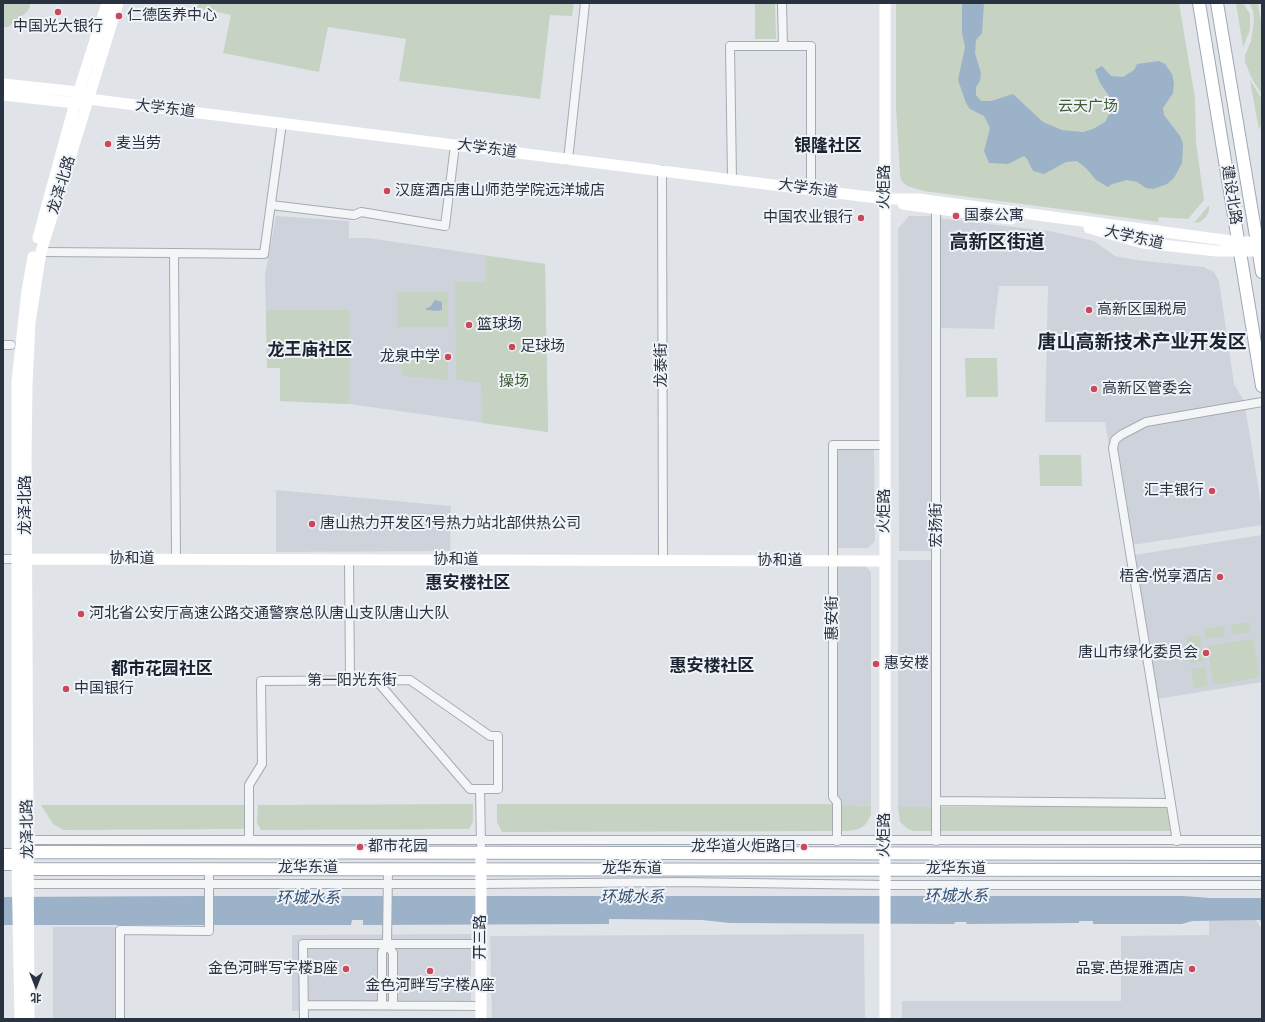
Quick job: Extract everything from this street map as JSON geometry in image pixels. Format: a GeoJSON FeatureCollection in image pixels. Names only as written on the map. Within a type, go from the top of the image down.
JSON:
{"type":"FeatureCollection","features":[{"type":"Feature","properties":{"kind":"main road","name":"建设北路"},"geometry":{"type":"LineString","coordinates":[[1199,3],[1262,386]]}},
{"type":"Feature","properties":{"kind":"main road","name":"建设北路"},"geometry":{"type":"LineString","coordinates":[[1216,3],[1259,246],[1262,272]]}},
{"type":"Feature","properties":{"kind":"main road","name":"龙华东道"},"geometry":{"type":"LineString","coordinates":[[3,864],[23,860],[885,847],[1262,854]]}},
{"type":"Feature","properties":{"kind":"main road","name":"龙华东道"},"geometry":{"type":"LineString","coordinates":[[3,855],[23,860],[209,868],[1262,870]]}},
{"type":"Feature","properties":{"kind":"street","name":"龙泽北路"},"geometry":{"type":"LineString","coordinates":[[20,1019],[25,891],[23,860],[22,559],[28,349],[38,250],[75,103],[107,3]]}},
{"type":"Feature","properties":{"kind":"street","name":"龙泽北路"},"geometry":{"type":"LineString","coordinates":[[38,250],[88,100],[118,3]]}},
{"type":"Feature","properties":{"kind":"street"},"geometry":{"type":"LineString","coordinates":[[568,160],[584,3]]}},
{"type":"Feature","properties":{"kind":"street"},"geometry":{"type":"LineString","coordinates":[[782,3],[783,46]]}},
{"type":"Feature","properties":{"kind":"street","name":"火炬路"},"geometry":{"type":"LineString","coordinates":[[885,3],[885,1019]]}},
{"type":"Feature","properties":{"kind":"street"},"geometry":{"type":"LineString","coordinates":[[732,179],[730,46],[811,46],[811,189]]}},
{"type":"Feature","properties":{"kind":"street"},"geometry":{"type":"LineString","coordinates":[[3,84],[79,92],[88,100]]}},
{"type":"Feature","properties":{"kind":"street","name":"大学东道"},"geometry":{"type":"LineString","coordinates":[[3,95],[75,103],[88,100],[282,123],[568,160],[662,170],[885,199],[918,199],[1240,247]]}},
{"type":"Feature","properties":{"kind":"street"},"geometry":{"type":"LineString","coordinates":[[38,250],[264,254],[282,123]]}},
{"type":"Feature","properties":{"kind":"street"},"geometry":{"type":"LineString","coordinates":[[271,205],[354,215],[361,212],[444,226],[455,145]]}},
{"type":"Feature","properties":{"kind":"street","name":"龙泰街"},"geometry":{"type":"LineString","coordinates":[[662,170],[663,560]]}},
{"type":"Feature","properties":{"kind":"street","name":"大学东道"},"geometry":{"type":"LineString","coordinates":[[885,199],[903,204],[936,209],[1094,228],[1142,242],[1217,251],[1240,247]]}},
{"type":"Feature","properties":{"kind":"street","name":"宏扬街"},"geometry":{"type":"LineString","coordinates":[[936,209],[936,841]]}},
{"type":"Feature","properties":{"kind":"street"},"geometry":{"type":"LineString","coordinates":[[1240,247],[1259,246]]}},
{"type":"Feature","properties":{"kind":"street"},"geometry":{"type":"LineString","coordinates":[[174,253],[176,559]]}},
{"type":"Feature","properties":{"kind":"street"},"geometry":{"type":"LineString","coordinates":[[1177,842],[1113,448],[1115,440],[1121,435],[1146,422],[1262,402]]}},
{"type":"Feature","properties":{"kind":"street","name":"惠安街"},"geometry":{"type":"LineString","coordinates":[[837,841],[837,802],[833,797],[834,445],[885,445]]}},
{"type":"Feature","properties":{"kind":"street"},"geometry":{"type":"LineString","coordinates":[[3,559],[22,559]]}},
{"type":"Feature","properties":{"kind":"street","name":"龙泽北路"},"geometry":{"type":"LineString","coordinates":[[22,559],[28,840],[23,860]]}},
{"type":"Feature","properties":{"kind":"street","name":"协和道"},"geometry":{"type":"LineString","coordinates":[[22,559],[885,561]]}},
{"type":"Feature","properties":{"kind":"street"},"geometry":{"type":"LineString","coordinates":[[349,560],[350,680]]}},
{"type":"Feature","properties":{"kind":"street"},"geometry":{"type":"LineString","coordinates":[[376,680],[470,789],[480,789],[481,854]]}},
{"type":"Feature","properties":{"kind":"street","name":"第一阳光东街"},"geometry":{"type":"LineString","coordinates":[[250,840],[249,785],[262,764],[261,681],[410,680],[490,736],[498,736],[498,789],[480,789]]}},
{"type":"Feature","properties":{"kind":"street"},"geometry":{"type":"LineString","coordinates":[[937,801],[1171,803]]}},
{"type":"Feature","properties":{"kind":"street"},"geometry":{"type":"LineString","coordinates":[[28,840],[837,841],[885,847],[936,841],[1177,842],[1262,840]]}},
{"type":"Feature","properties":{"kind":"street","name":"开三路"},"geometry":{"type":"LineString","coordinates":[[481,854],[481,1019]]}},
{"type":"Feature","properties":{"kind":"street"},"geometry":{"type":"LineString","coordinates":[[120,1019],[120,930],[209,931],[209,868]]}},
{"type":"Feature","properties":{"kind":"street"},"geometry":{"type":"LineString","coordinates":[[382,1005],[382,952],[387,944],[388,935],[388,868]]}},
{"type":"Feature","properties":{"kind":"street"},"geometry":{"type":"LineString","coordinates":[[25,891],[209,889],[388,884],[481,890],[680,882],[885,890],[1262,884]]}},
{"type":"Feature","properties":{"kind":"street","name":"龙泽北路"},"geometry":{"type":"LineString","coordinates":[[23,930],[29,1019]]}},
{"type":"Feature","properties":{"kind":"street"},"geometry":{"type":"LineString","coordinates":[[304,1019],[303,944],[481,944]]}},
{"type":"Feature","properties":{"kind":"street"},"geometry":{"type":"LineString","coordinates":[[387,944],[393,953],[393,1005]]}},
{"type":"Feature","properties":{"kind":"street"},"geometry":{"type":"LineString","coordinates":[[304,1005],[481,1006]]}},
{"type":"Feature","properties":{"kind":"shaded area","name":"龙泉中学"},"geometry":{"type":"Polygon","coordinates":[[[276,216],[349,221],[349,238],[368,238],[545,264],[548,432],[349,404],[280,401],[280,368],[267,368],[265,275],[276,216]]]}},
{"type":"Feature","properties":{"kind":"shaded area"},"geometry":{"type":"Polygon","coordinates":[[[909,216],[934,216],[934,551],[899,551],[898,229],[909,216]]]}},
{"type":"Feature","properties":{"kind":"shaded area"},"geometry":{"type":"Polygon","coordinates":[[[938,218],[1049,231],[1094,241],[1115,256],[1136,260],[1204,267],[1214,272],[1219,281],[1234,384],[1244,401],[1262,509],[1262,525],[1126,546],[1105,422],[1045,422],[1048,286],[999,286],[994,329],[937,328],[938,218]]]}},
{"type":"Feature","properties":{"kind":"shaded area"},"geometry":{"type":"Polygon","coordinates":[[[874,442],[875,541],[868,548],[834,548],[833,443],[874,442]]]}},
{"type":"Feature","properties":{"kind":"shaded area"},"geometry":{"type":"Polygon","coordinates":[[[276,490],[451,506],[450,551],[276,552],[276,490]]]}},
{"type":"Feature","properties":{"kind":"shaded area"},"geometry":{"type":"Polygon","coordinates":[[[1262,535],[1262,682],[1157,699],[1134,555],[1262,535]]]}},
{"type":"Feature","properties":{"kind":"shaded area"},"geometry":{"type":"Polygon","coordinates":[[[898,560],[933,560],[933,807],[898,807],[898,560]]]}},
{"type":"Feature","properties":{"kind":"shaded area"},"geometry":{"type":"Polygon","coordinates":[[[834,562],[862,562],[871,572],[871,806],[835,804],[834,562]]]}},
{"type":"Feature","properties":{"kind":"shaded area","name":"品宴.芭提雅酒店"},"geometry":{"type":"Polygon","coordinates":[[[1209,920],[1256,920],[1262,929],[1262,1019],[902,1019],[902,1001],[1121,1001],[1121,936],[1209,935],[1209,920]]]}},
{"type":"Feature","properties":{"kind":"shaded area"},"geometry":{"type":"Polygon","coordinates":[[[53,927],[116,927],[116,1019],[53,1019],[53,927]]]}},
{"type":"Feature","properties":{"kind":"shaded area"},"geometry":{"type":"Polygon","coordinates":[[[471,934],[471,1011],[292,1011],[292,935],[471,934]]]}},
{"type":"Feature","properties":{"kind":"shaded area"},"geometry":{"type":"Polygon","coordinates":[[[864,934],[865,1019],[492,1019],[490,936],[864,934]]]}},
{"type":"Feature","properties":{"kind":"green space"},"geometry":{"type":"Polygon","coordinates":[[[3,3],[31,3],[28,11],[8,27],[3,27],[3,3]]]}},
{"type":"Feature","properties":{"kind":"green space"},"geometry":{"type":"Polygon","coordinates":[[[198,3],[574,3],[572,16],[550,15],[540,99],[399,81],[406,39],[328,27],[319,72],[223,53],[231,15],[197,8],[198,3]]]}},
{"type":"Feature","properties":{"kind":"green space"},"geometry":{"type":"Polygon","coordinates":[[[755,3],[775,3],[776,39],[755,39],[755,3]]]}},
{"type":"Feature","properties":{"kind":"green space","name":"云天广场"},"geometry":{"type":"Polygon","coordinates":[[[896,3],[1179,3],[1195,98],[1196,142],[1204,200],[1188,219],[1159,217],[1158,222],[924,191],[907,186],[901,180],[900,175],[896,108],[896,3]]]}},
{"type":"Feature","properties":{"kind":"green space"},"geometry":{"type":"Polygon","coordinates":[[[1236,3],[1243,3],[1250,14],[1250,30],[1243,47],[1236,3]]]}},
{"type":"Feature","properties":{"kind":"green space"},"geometry":{"type":"Polygon","coordinates":[[[1249,3],[1258,3],[1262,28],[1262,95],[1252,79],[1245,62],[1245,55],[1251,41],[1254,19],[1253,11],[1249,3]]]}},
{"type":"Feature","properties":{"kind":"green space"},"geometry":{"type":"Polygon","coordinates":[[[1250,80],[1262,99],[1262,122],[1259,130],[1250,80]]]}},
{"type":"Feature","properties":{"kind":"green space"},"geometry":{"type":"Polygon","coordinates":[[[1209,205],[1209,211],[1206,217],[1200,222],[1194,223],[1209,205]]]}},
{"type":"Feature","properties":{"kind":"green space","name":"操场"},"geometry":{"type":"Polygon","coordinates":[[[486,256],[545,264],[548,432],[482,423],[481,383],[456,379],[455,282],[486,282],[486,256]]]}},
{"type":"Feature","properties":{"kind":"green space"},"geometry":{"type":"Polygon","coordinates":[[[397,292],[448,292],[448,327],[397,327],[397,292]]]}},
{"type":"Feature","properties":{"kind":"green space"},"geometry":{"type":"Polygon","coordinates":[[[266,310],[349,310],[349,404],[280,401],[280,368],[267,368],[266,310]]]}},
{"type":"Feature","properties":{"kind":"green space"},"geometry":{"type":"Polygon","coordinates":[[[402,355],[448,355],[448,380],[402,376],[402,355]]]}},
{"type":"Feature","properties":{"kind":"green space"},"geometry":{"type":"Polygon","coordinates":[[[965,358],[997,358],[998,397],[966,397],[965,358]]]}},
{"type":"Feature","properties":{"kind":"green space"},"geometry":{"type":"Polygon","coordinates":[[[1039,455],[1081,455],[1082,486],[1040,486],[1039,455]]]}},
{"type":"Feature","properties":{"kind":"green space"},"geometry":{"type":"Polygon","coordinates":[[[1249,622],[1251,632],[1232,635],[1231,625],[1249,622]]]}},
{"type":"Feature","properties":{"kind":"green space"},"geometry":{"type":"Polygon","coordinates":[[[1224,626],[1225,636],[1206,639],[1204,629],[1224,626]]]}},
{"type":"Feature","properties":{"kind":"green space"},"geometry":{"type":"Polygon","coordinates":[[[1200,635],[1204,661],[1190,663],[1186,637],[1200,635]]]}},
{"type":"Feature","properties":{"kind":"green space"},"geometry":{"type":"Polygon","coordinates":[[[1253,639],[1259,673],[1255,678],[1218,685],[1213,683],[1207,646],[1253,639]]]}},
{"type":"Feature","properties":{"kind":"green space"},"geometry":{"type":"Polygon","coordinates":[[[1205,667],[1208,683],[1206,687],[1194,688],[1191,669],[1205,667]]]}},
{"type":"Feature","properties":{"kind":"green space"},"geometry":{"type":"Polygon","coordinates":[[[473,804],[473,822],[469,829],[261,830],[257,823],[258,805],[473,804]]]}},
{"type":"Feature","properties":{"kind":"green space"},"geometry":{"type":"Polygon","coordinates":[[[497,804],[835,804],[871,806],[871,815],[866,824],[859,829],[848,831],[502,832],[497,822],[497,804]]]}},
{"type":"Feature","properties":{"kind":"green space"},"geometry":{"type":"Polygon","coordinates":[[[41,805],[249,805],[249,824],[243,829],[63,830],[53,824],[41,805]]]}},
{"type":"Feature","properties":{"kind":"green space"},"geometry":{"type":"Polygon","coordinates":[[[898,807],[1168,807],[1172,831],[914,831],[908,829],[900,822],[898,807]]]}},
{"type":"Feature","properties":{"kind":"water"},"geometry":{"type":"Polygon","coordinates":[[[962,3],[984,3],[982,33],[976,40],[975,53],[981,73],[980,81],[976,87],[976,95],[981,101],[991,101],[1013,94],[1043,122],[1062,130],[1083,132],[1093,129],[1105,122],[1109,114],[1109,96],[1100,83],[1095,70],[1102,66],[1111,76],[1123,77],[1134,70],[1137,64],[1159,61],[1165,64],[1172,74],[1174,83],[1173,93],[1163,108],[1164,115],[1180,136],[1183,144],[1182,163],[1174,178],[1167,184],[1153,189],[1146,188],[1137,182],[1127,180],[1112,184],[1108,187],[1096,180],[1086,168],[1077,161],[1066,162],[1044,174],[1033,171],[1024,156],[1008,164],[989,163],[984,151],[990,128],[984,116],[970,109],[966,103],[958,80],[965,47],[962,33],[962,3]]]}},
{"type":"Feature","properties":{"kind":"water"},"geometry":{"type":"Polygon","coordinates":[[[435,300],[442,302],[442,310],[426,310],[426,308],[430,307],[435,300]]]}},
{"type":"Feature","properties":{"kind":"water","name":"环城水系"},"geometry":{"type":"Polygon","coordinates":[[[1183,896],[1211,898],[1262,898],[1262,924],[1260,920],[1192,921],[1182,924],[1093,924],[1093,921],[1079,921],[1079,923],[967,924],[966,922],[955,922],[954,924],[730,923],[702,920],[609,919],[609,924],[363,925],[363,920],[352,920],[351,925],[3,925],[3,897],[1183,896]]]}},
{"type":"Feature","properties":{"kind":"place","name":"中国光大银行"},"geometry":{"type":"Point","coordinates":[58,12]}},
{"type":"Feature","properties":{"kind":"place","name":"仁德医养中心"},"geometry":{"type":"Point","coordinates":[119,16]}},
{"type":"Feature","properties":{"kind":"place","name":"麦当劳"},"geometry":{"type":"Point","coordinates":[108,144]}},
{"type":"Feature","properties":{"kind":"place","name":"汉庭酒店唐山师范学院远洋城店"},"geometry":{"type":"Point","coordinates":[387,191]}},
{"type":"Feature","properties":{"kind":"place","name":"国泰公寓"},"geometry":{"type":"Point","coordinates":[956,216]}},
{"type":"Feature","properties":{"kind":"place","name":"中国农业银行"},"geometry":{"type":"Point","coordinates":[861,218]}},
{"type":"Feature","properties":{"kind":"place","name":"高新区国税局"},"geometry":{"type":"Point","coordinates":[1089,310]}},
{"type":"Feature","properties":{"kind":"place","name":"篮球场"},"geometry":{"type":"Point","coordinates":[469,325]}},
{"type":"Feature","properties":{"kind":"place","name":"足球场"},"geometry":{"type":"Point","coordinates":[512,347]}},
{"type":"Feature","properties":{"kind":"place","name":"龙泉中学"},"geometry":{"type":"Point","coordinates":[448,357]}},
{"type":"Feature","properties":{"kind":"place","name":"高新区管委会"},"geometry":{"type":"Point","coordinates":[1094,389]}},
{"type":"Feature","properties":{"kind":"place","name":"汇丰银行"},"geometry":{"type":"Point","coordinates":[1212,491]}},
{"type":"Feature","properties":{"kind":"place","name":"唐山热力开发区1号热力站北部供热公司"},"geometry":{"type":"Point","coordinates":[312,524]}},
{"type":"Feature","properties":{"kind":"place","name":"梧舍·悦享酒店"},"geometry":{"type":"Point","coordinates":[1220,577]}},
{"type":"Feature","properties":{"kind":"place","name":"河北省公安厅高速公路交通警察总队唐山支队唐山大队"},"geometry":{"type":"Point","coordinates":[81,614]}},
{"type":"Feature","properties":{"kind":"place","name":"唐山市绿化委员会"},"geometry":{"type":"Point","coordinates":[1206,653]}},
{"type":"Feature","properties":{"kind":"place","name":"惠安楼"},"geometry":{"type":"Point","coordinates":[876,664]}},
{"type":"Feature","properties":{"kind":"place","name":"中国银行"},"geometry":{"type":"Point","coordinates":[66,689]}},
{"type":"Feature","properties":{"kind":"place","name":"都市花园"},"geometry":{"type":"Point","coordinates":[360,847]}},
{"type":"Feature","properties":{"kind":"place","name":"龙华道火炬路口"},"geometry":{"type":"Point","coordinates":[804,847]}},
{"type":"Feature","properties":{"kind":"place","name":"金色河畔写字楼B座"},"geometry":{"type":"Point","coordinates":[346,969]}},
{"type":"Feature","properties":{"kind":"place","name":"品宴.芭提雅酒店"},"geometry":{"type":"Point","coordinates":[1192,969]}},
{"type":"Feature","properties":{"kind":"place","name":"金色河畔写字楼A座"},"geometry":{"type":"Point","coordinates":[430,971]}},
{"type":"Feature","properties":{"kind":"district","name":"银隆社区"},"geometry":{"type":"Point","coordinates":[828,146]}},
{"type":"Feature","properties":{"kind":"district","name":"高新区街道"},"geometry":{"type":"Point","coordinates":[997,243]}},
{"type":"Feature","properties":{"kind":"district","name":"唐山高新技术产业开发区"},"geometry":{"type":"Point","coordinates":[1142,343]}},
{"type":"Feature","properties":{"kind":"district","name":"龙王庙社区"},"geometry":{"type":"Point","coordinates":[310,350]}},
{"type":"Feature","properties":{"kind":"district","name":"惠安楼社区"},"geometry":{"type":"Point","coordinates":[468,583]}},
{"type":"Feature","properties":{"kind":"district","name":"惠安楼社区"},"geometry":{"type":"Point","coordinates":[712,666]}},
{"type":"Feature","properties":{"kind":"district","name":"都市花园社区"},"geometry":{"type":"Point","coordinates":[162,669]}}]}
